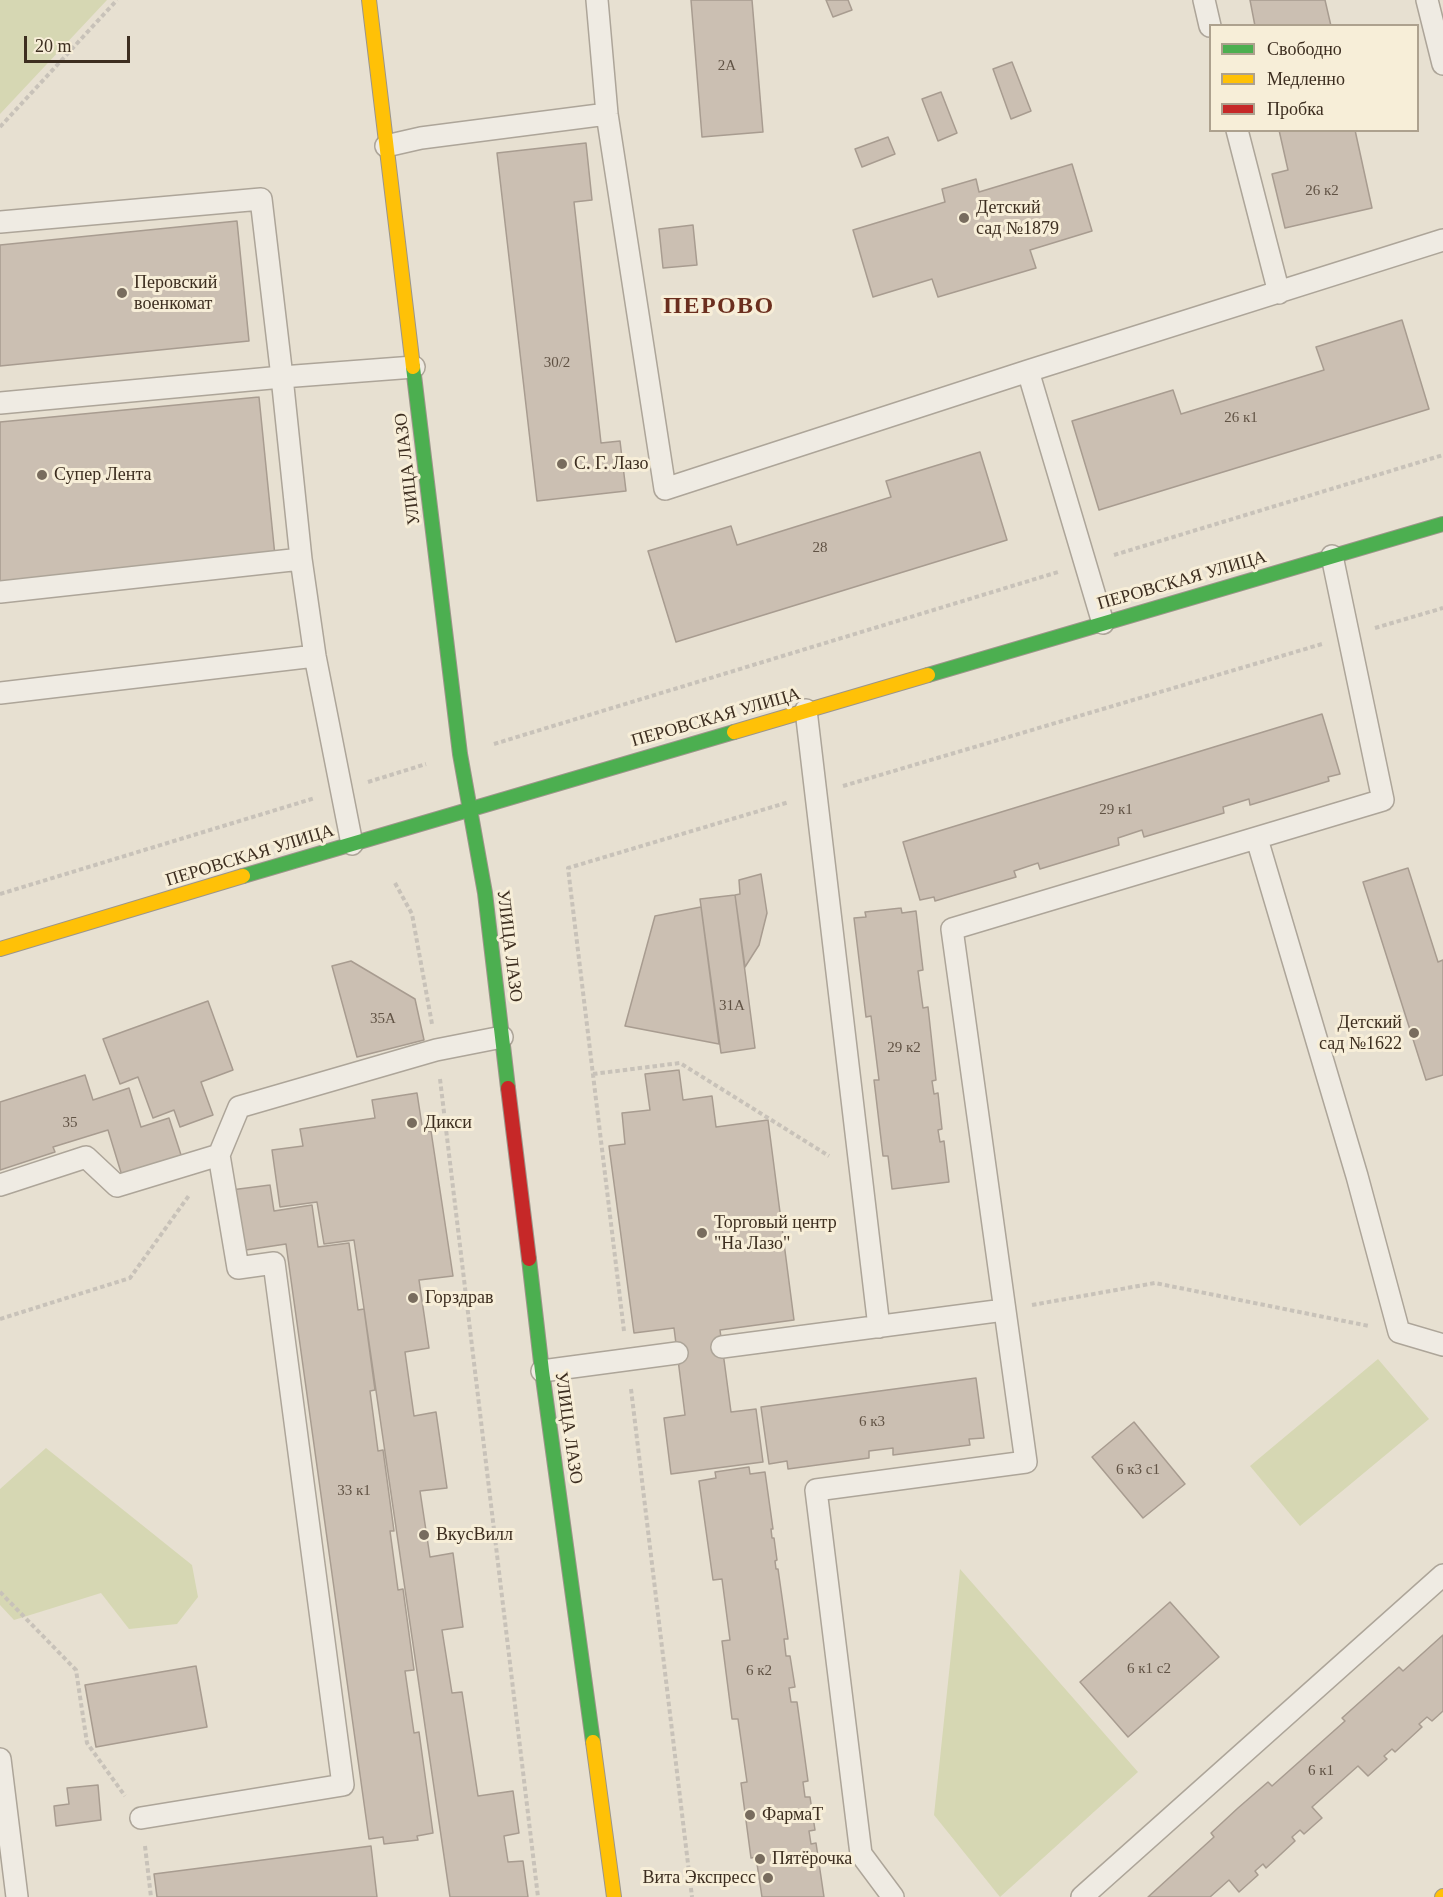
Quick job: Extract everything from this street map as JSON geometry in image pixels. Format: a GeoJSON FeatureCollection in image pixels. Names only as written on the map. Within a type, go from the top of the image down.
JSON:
{"type":"FeatureCollection","features":[{"type":"Feature","properties":{"kind":"street","name":"УЛИЦА ЛАЗО"},"geometry":{"type":"LineString","coordinates":[[369,0],[460,754],[485,893],[542,1371],[614,1897]]}},
{"type":"Feature","properties":{"kind":"street","name":"ПЕРОВСКАЯ УЛИЦА"},"geometry":{"type":"LineString","coordinates":[[0,949],[1443,524]]}},
{"type":"Feature","properties":{"kind":"lane"},"geometry":{"type":"LineString","coordinates":[[597,0],[607,114],[664,489],[1443,240]]}},
{"type":"Feature","properties":{"kind":"lane"},"geometry":{"type":"LineString","coordinates":[[1204,0],[1210,24]]}},
{"type":"Feature","properties":{"kind":"lane"},"geometry":{"type":"LineString","coordinates":[[1427,0],[1443,64]]}},
{"type":"Feature","properties":{"kind":"lane"},"geometry":{"type":"LineString","coordinates":[[386,146],[421,138],[607,114]]}},
{"type":"Feature","properties":{"kind":"lane"},"geometry":{"type":"LineString","coordinates":[[1238,132],[1279,293]]}},
{"type":"Feature","properties":{"kind":"lane"},"geometry":{"type":"LineString","coordinates":[[0,222],[261,199],[301,559],[315,656],[352,844]]}},
{"type":"Feature","properties":{"kind":"lane"},"geometry":{"type":"LineString","coordinates":[[0,403],[282,376],[414,367]]}},
{"type":"Feature","properties":{"kind":"lane"},"geometry":{"type":"LineString","coordinates":[[1028,371],[1103,623]]}},
{"type":"Feature","properties":{"kind":"lane"},"geometry":{"type":"LineString","coordinates":[[893,1897],[861,1854],[816,1490],[1026,1462],[952,929],[1383,800],[1332,556]]}},
{"type":"Feature","properties":{"kind":"lane"},"geometry":{"type":"LineString","coordinates":[[0,592],[301,559]]}},
{"type":"Feature","properties":{"kind":"lane"},"geometry":{"type":"LineString","coordinates":[[0,693],[315,656]]}},
{"type":"Feature","properties":{"kind":"lane"},"geometry":{"type":"LineString","coordinates":[[806,710],[879,1327]]}},
{"type":"Feature","properties":{"kind":"lane"},"geometry":{"type":"LineString","coordinates":[[1257,838],[1357,1176],[1399,1332],[1443,1345]]}},
{"type":"Feature","properties":{"kind":"lane"},"geometry":{"type":"LineString","coordinates":[[141,1818],[343,1785],[274,1263],[238,1268],[219,1155],[239,1107],[436,1050],[502,1037]]}},
{"type":"Feature","properties":{"kind":"lane"},"geometry":{"type":"LineString","coordinates":[[0,1185],[86,1157],[117,1186],[219,1155]]}},
{"type":"Feature","properties":{"kind":"lane"},"geometry":{"type":"LineString","coordinates":[[722,1347],[1004,1310]]}},
{"type":"Feature","properties":{"kind":"lane"},"geometry":{"type":"LineString","coordinates":[[542,1371],[677,1353]]}},
{"type":"Feature","properties":{"kind":"lane"},"geometry":{"type":"LineString","coordinates":[[1082,1897],[1443,1575]]}},
{"type":"Feature","properties":{"kind":"lane"},"geometry":{"type":"LineString","coordinates":[[0,1759],[17,1897]]}},
{"type":"Feature","properties":{"kind":"path"},"geometry":{"type":"LineString","coordinates":[[0,127],[117,0]]}},
{"type":"Feature","properties":{"kind":"path"},"geometry":{"type":"LineString","coordinates":[[492,744],[1443,455]]}},
{"type":"Feature","properties":{"kind":"path"},"geometry":{"type":"LineString","coordinates":[[568,868],[1443,608]]}},
{"type":"Feature","properties":{"kind":"path"},"geometry":{"type":"LineString","coordinates":[[0,894],[426,764]]}},
{"type":"Feature","properties":{"kind":"path"},"geometry":{"type":"LineString","coordinates":[[395,883],[412,914],[436,1050],[538,1897]]}},
{"type":"Feature","properties":{"kind":"path"},"geometry":{"type":"LineString","coordinates":[[593,1074],[680,1063],[862,1176]]}},
{"type":"Feature","properties":{"kind":"path"},"geometry":{"type":"LineString","coordinates":[[0,1319],[130,1278],[191,1193]]}},
{"type":"Feature","properties":{"kind":"path"},"geometry":{"type":"LineString","coordinates":[[1004,1310],[1155,1283],[1399,1332]]}},
{"type":"Feature","properties":{"kind":"path"},"geometry":{"type":"LineString","coordinates":[[0,1592],[76,1670],[87,1743],[141,1818],[151,1897]]}},
{"type":"Feature","properties":{"kind":"green space"},"geometry":{"type":"Polygon","coordinates":[[[0,0],[107,0],[0,114],[0,0]]]}},
{"type":"Feature","properties":{"kind":"green space"},"geometry":{"type":"Polygon","coordinates":[[[1378,1359],[1429,1419],[1300,1526],[1250,1466],[1378,1359]]]}},
{"type":"Feature","properties":{"kind":"green space"},"geometry":{"type":"Polygon","coordinates":[[[46,1448],[192,1565],[198,1597],[177,1624],[129,1629],[101,1593],[14,1620],[0,1605],[0,1489],[46,1448]]]}},
{"type":"Feature","properties":{"kind":"green space"},"geometry":{"type":"Polygon","coordinates":[[[960,1569],[1138,1772],[1000,1897],[934,1815],[960,1569]]]}},
{"type":"Feature","properties":{"kind":"building"},"geometry":{"type":"Polygon","coordinates":[[[691,0],[752,0],[763,132],[702,137],[691,0]]]}},
{"type":"Feature","properties":{"kind":"building"},"geometry":{"type":"Polygon","coordinates":[[[826,0],[848,0],[852,10],[833,17],[826,0]]]}},
{"type":"Feature","properties":{"kind":"building"},"geometry":{"type":"Polygon","coordinates":[[[1250,0],[1325,0],[1331,24],[1255,24],[1250,0]]]}},
{"type":"Feature","properties":{"kind":"building"},"geometry":{"type":"Polygon","coordinates":[[[1012,62],[1031,111],[1011,119],[993,69],[1012,62]]]}},
{"type":"Feature","properties":{"kind":"building"},"geometry":{"type":"Polygon","coordinates":[[[941,92],[957,133],[938,141],[922,99],[941,92]]]}},
{"type":"Feature","properties":{"kind":"building"},"geometry":{"type":"Polygon","coordinates":[[[1279,132],[1355,132],[1372,208],[1285,228],[1272,174],[1288,170],[1279,132]]]}},
{"type":"Feature","properties":{"kind":"building"},"geometry":{"type":"Polygon","coordinates":[[[888,137],[895,154],[862,167],[855,149],[888,137]]]}},
{"type":"Feature","properties":{"kind":"building"},"geometry":{"type":"Polygon","coordinates":[[[586,143],[592,200],[574,202],[601,443],[620,441],[626,491],[537,501],[497,153],[586,143]]]}},
{"type":"Feature","properties":{"kind":"building"},"geometry":{"type":"Polygon","coordinates":[[[1072,164],[1092,231],[1030,250],[1036,268],[938,297],[932,279],[873,297],[853,230],[945,202],[942,189],[976,179],[979,192],[1072,164]]]}},
{"type":"Feature","properties":{"kind":"building","name":"Перовский военкомат"},"geometry":{"type":"Polygon","coordinates":[[[237,221],[249,341],[0,366],[0,245],[237,221]]]}},
{"type":"Feature","properties":{"kind":"building"},"geometry":{"type":"Polygon","coordinates":[[[693,225],[697,265],[663,268],[659,229],[693,225]]]}},
{"type":"Feature","properties":{"kind":"building"},"geometry":{"type":"Polygon","coordinates":[[[1402,320],[1429,409],[1099,510],[1072,421],[1173,390],[1181,414],[1324,370],[1316,347],[1402,320]]]}},
{"type":"Feature","properties":{"kind":"building"},"geometry":{"type":"Polygon","coordinates":[[[259,397],[275,556],[0,585],[0,422],[259,397]]]}},
{"type":"Feature","properties":{"kind":"building"},"geometry":{"type":"Polygon","coordinates":[[[980,452],[1007,540],[676,642],[648,551],[731,526],[737,545],[891,497],[886,481],[980,452]]]}},
{"type":"Feature","properties":{"kind":"building"},"geometry":{"type":"Polygon","coordinates":[[[1322,714],[1340,774],[1328,777],[1329,781],[1250,805],[1249,799],[1223,807],[1224,813],[1144,837],[1142,830],[1118,838],[1119,845],[1040,869],[1038,863],[1014,871],[1016,877],[935,901],[934,897],[920,900],[903,842],[1322,714]]]}},
{"type":"Feature","properties":{"kind":"building"},"geometry":{"type":"Polygon","coordinates":[[[1408,868],[1438,962],[1443,960],[1443,1075],[1426,1080],[1363,882],[1408,868]]]}},
{"type":"Feature","properties":{"kind":"building"},"geometry":{"type":"Polygon","coordinates":[[[761,874],[767,913],[759,945],[745,967],[735,895],[740,894],[739,880],[761,874]]]}},
{"type":"Feature","properties":{"kind":"building"},"geometry":{"type":"Polygon","coordinates":[[[735,895],[755,1048],[721,1053],[700,899],[735,895]]]}},
{"type":"Feature","properties":{"kind":"building"},"geometry":{"type":"Polygon","coordinates":[[[701,907],[719,1044],[625,1026],[655,916],[701,907]]]}},
{"type":"Feature","properties":{"kind":"building"},"geometry":{"type":"Polygon","coordinates":[[[901,908],[902,913],[916,911],[923,970],[918,971],[923,1008],[928,1007],[936,1080],[932,1081],[934,1094],[938,1093],[942,1129],[938,1130],[940,1142],[944,1141],[949,1182],[892,1189],[888,1156],[883,1156],[874,1080],[879,1080],[871,1016],[866,1017],[854,918],[866,917],[865,912],[901,908]]]}},
{"type":"Feature","properties":{"kind":"building"},"geometry":{"type":"Polygon","coordinates":[[[351,961],[415,999],[424,1040],[357,1057],[332,966],[351,961]]]}},
{"type":"Feature","properties":{"kind":"building"},"geometry":{"type":"Polygon","coordinates":[[[208,1001],[233,1070],[201,1082],[213,1115],[180,1127],[174,1110],[153,1118],[138,1077],[120,1084],[103,1039],[208,1001]]]}},
{"type":"Feature","properties":{"kind":"building","name":"Торговый центр \"На Лазо\""},"geometry":{"type":"Polygon","coordinates":[[[679,1070],[683,1100],[712,1096],[716,1127],[768,1120],[794,1320],[720,1330],[731,1412],[756,1409],[763,1462],[671,1474],[664,1418],[685,1415],[674,1328],[634,1333],[609,1146],[625,1144],[622,1113],[650,1110],[645,1074],[679,1070]]]}},
{"type":"Feature","properties":{"kind":"building"},"geometry":{"type":"Polygon","coordinates":[[[85,1075],[93,1100],[129,1088],[141,1127],[169,1118],[183,1161],[123,1179],[108,1130],[53,1147],[55,1152],[0,1170],[0,1102],[85,1075]]]}},
{"type":"Feature","properties":{"kind":"building"},"geometry":{"type":"Polygon","coordinates":[[[417,1093],[423,1132],[431,1131],[453,1276],[419,1280],[429,1348],[405,1352],[414,1416],[436,1412],[447,1488],[420,1491],[430,1557],[453,1553],[463,1627],[442,1630],[452,1693],[462,1692],[478,1796],[513,1791],[519,1833],[504,1836],[508,1862],[523,1861],[528,1897],[450,1897],[354,1240],[324,1244],[317,1202],[280,1207],[272,1150],[303,1146],[300,1129],[375,1118],[372,1100],[417,1093]]]}},
{"type":"Feature","properties":{"kind":"building"},"geometry":{"type":"Polygon","coordinates":[[[270,1185],[274,1211],[312,1205],[318,1247],[349,1243],[358,1310],[364,1309],[375,1390],[370,1391],[378,1451],[383,1450],[394,1531],[390,1531],[398,1590],[403,1589],[414,1670],[405,1671],[414,1733],[419,1732],[433,1833],[417,1836],[418,1840],[384,1844],[383,1837],[369,1839],[286,1244],[239,1251],[231,1190],[270,1185]]]}},
{"type":"Feature","properties":{"kind":"building"},"geometry":{"type":"Polygon","coordinates":[[[976,1378],[984,1438],[969,1439],[970,1445],[893,1455],[893,1448],[869,1451],[869,1458],[788,1469],[787,1461],[769,1464],[761,1407],[976,1378]]]}},
{"type":"Feature","properties":{"kind":"building"},"geometry":{"type":"Polygon","coordinates":[[[1134,1422],[1185,1484],[1143,1518],[1092,1457],[1134,1422]]]}},
{"type":"Feature","properties":{"kind":"building"},"geometry":{"type":"Polygon","coordinates":[[[749,1467],[750,1474],[765,1472],[773,1529],[771,1529],[772,1538],[774,1538],[777,1560],[775,1561],[776,1569],[778,1569],[788,1639],[784,1639],[786,1656],[790,1656],[795,1687],[789,1688],[791,1702],[797,1702],[808,1781],[803,1782],[805,1797],[810,1797],[815,1830],[809,1831],[811,1844],[816,1843],[824,1897],[762,1897],[756,1857],[751,1858],[741,1783],[747,1782],[738,1719],[732,1719],[722,1641],[730,1640],[722,1579],[713,1580],[699,1481],[716,1478],[715,1472],[749,1467]]]}},
{"type":"Feature","properties":{"kind":"building"},"geometry":{"type":"Polygon","coordinates":[[[1170,1602],[1219,1657],[1128,1737],[1080,1682],[1170,1602]]]}},
{"type":"Feature","properties":{"kind":"building"},"geometry":{"type":"Polygon","coordinates":[[[1443,1635],[1443,1711],[1432,1721],[1427,1717],[1419,1724],[1422,1727],[1395,1752],[1392,1749],[1384,1756],[1387,1759],[1368,1776],[1358,1766],[1312,1807],[1322,1818],[1304,1834],[1300,1830],[1292,1837],[1295,1841],[1266,1868],[1263,1864],[1255,1871],[1258,1875],[1239,1892],[1229,1880],[1210,1897],[1148,1897],[1214,1837],[1211,1833],[1238,1808],[1268,1782],[1272,1786],[1345,1721],[1342,1718],[1399,1667],[1403,1671],[1443,1635]]]}},
{"type":"Feature","properties":{"kind":"building"},"geometry":{"type":"Polygon","coordinates":[[[196,1666],[207,1727],[96,1747],[85,1685],[196,1666]]]}},
{"type":"Feature","properties":{"kind":"building"},"geometry":{"type":"Polygon","coordinates":[[[98,1785],[101,1820],[56,1826],[54,1806],[69,1804],[67,1788],[98,1785]]]}},
{"type":"Feature","properties":{"kind":"building"},"geometry":{"type":"Polygon","coordinates":[[[371,1846],[377,1897],[157,1897],[154,1874],[371,1846]]]}},
{"type":"Feature","properties":{"kind":"traffic: fast"},"geometry":{"type":"LineString","coordinates":[[413,367],[460,754],[485,893],[508,1088]]}},
{"type":"Feature","properties":{"kind":"traffic: fast"},"geometry":{"type":"LineString","coordinates":[[928,675],[1443,524]]}},
{"type":"Feature","properties":{"kind":"traffic: fast"},"geometry":{"type":"LineString","coordinates":[[243,876],[734,732]]}},
{"type":"Feature","properties":{"kind":"traffic: fast"},"geometry":{"type":"LineString","coordinates":[[529,1259],[542,1371],[593,1742]]}},
{"type":"Feature","properties":{"kind":"traffic: slow"},"geometry":{"type":"LineString","coordinates":[[369,0],[413,367]]}},
{"type":"Feature","properties":{"kind":"traffic: slow"},"geometry":{"type":"LineString","coordinates":[[734,732],[928,675]]}},
{"type":"Feature","properties":{"kind":"traffic: slow"},"geometry":{"type":"LineString","coordinates":[[0,949],[243,876]]}},
{"type":"Feature","properties":{"kind":"traffic: slow"},"geometry":{"type":"LineString","coordinates":[[593,1742],[614,1897]]}},
{"type":"Feature","properties":{"kind":"traffic: jam"},"geometry":{"type":"LineString","coordinates":[[508,1088],[529,1259]]}},
{"type":"Feature","properties":{"kind":"place","name":"Детский сад №1879"},"geometry":{"type":"Point","coordinates":[964,218]}},
{"type":"Feature","properties":{"kind":"place","name":"Перовский военкомат"},"geometry":{"type":"Point","coordinates":[122,293]}},
{"type":"Feature","properties":{"kind":"place","name":"С. Г. Лазо"},"geometry":{"type":"Point","coordinates":[562,464]}},
{"type":"Feature","properties":{"kind":"place","name":"Супер Лента"},"geometry":{"type":"Point","coordinates":[42,475]}},
{"type":"Feature","properties":{"kind":"place","name":"Детский сад №1622"},"geometry":{"type":"Point","coordinates":[1414,1033]}},
{"type":"Feature","properties":{"kind":"place","name":"Дикси"},"geometry":{"type":"Point","coordinates":[412,1123]}},
{"type":"Feature","properties":{"kind":"place","name":"Торговый центр \"На Лазо\""},"geometry":{"type":"Point","coordinates":[702,1233]}},
{"type":"Feature","properties":{"kind":"place","name":"Горздрав"},"geometry":{"type":"Point","coordinates":[413,1298]}},
{"type":"Feature","properties":{"kind":"place","name":"ВкусВилл"},"geometry":{"type":"Point","coordinates":[424,1535]}},
{"type":"Feature","properties":{"kind":"place","name":"ФармаТ"},"geometry":{"type":"Point","coordinates":[750,1815]}},
{"type":"Feature","properties":{"kind":"place","name":"Пятёрочка"},"geometry":{"type":"Point","coordinates":[760,1859]}},
{"type":"Feature","properties":{"kind":"place","name":"Вита Экспресс"},"geometry":{"type":"Point","coordinates":[768,1878]}},
{"type":"Feature","properties":{"kind":"district","name":"ПЕРОВО"},"geometry":{"type":"Point","coordinates":[719,307]}}]}
